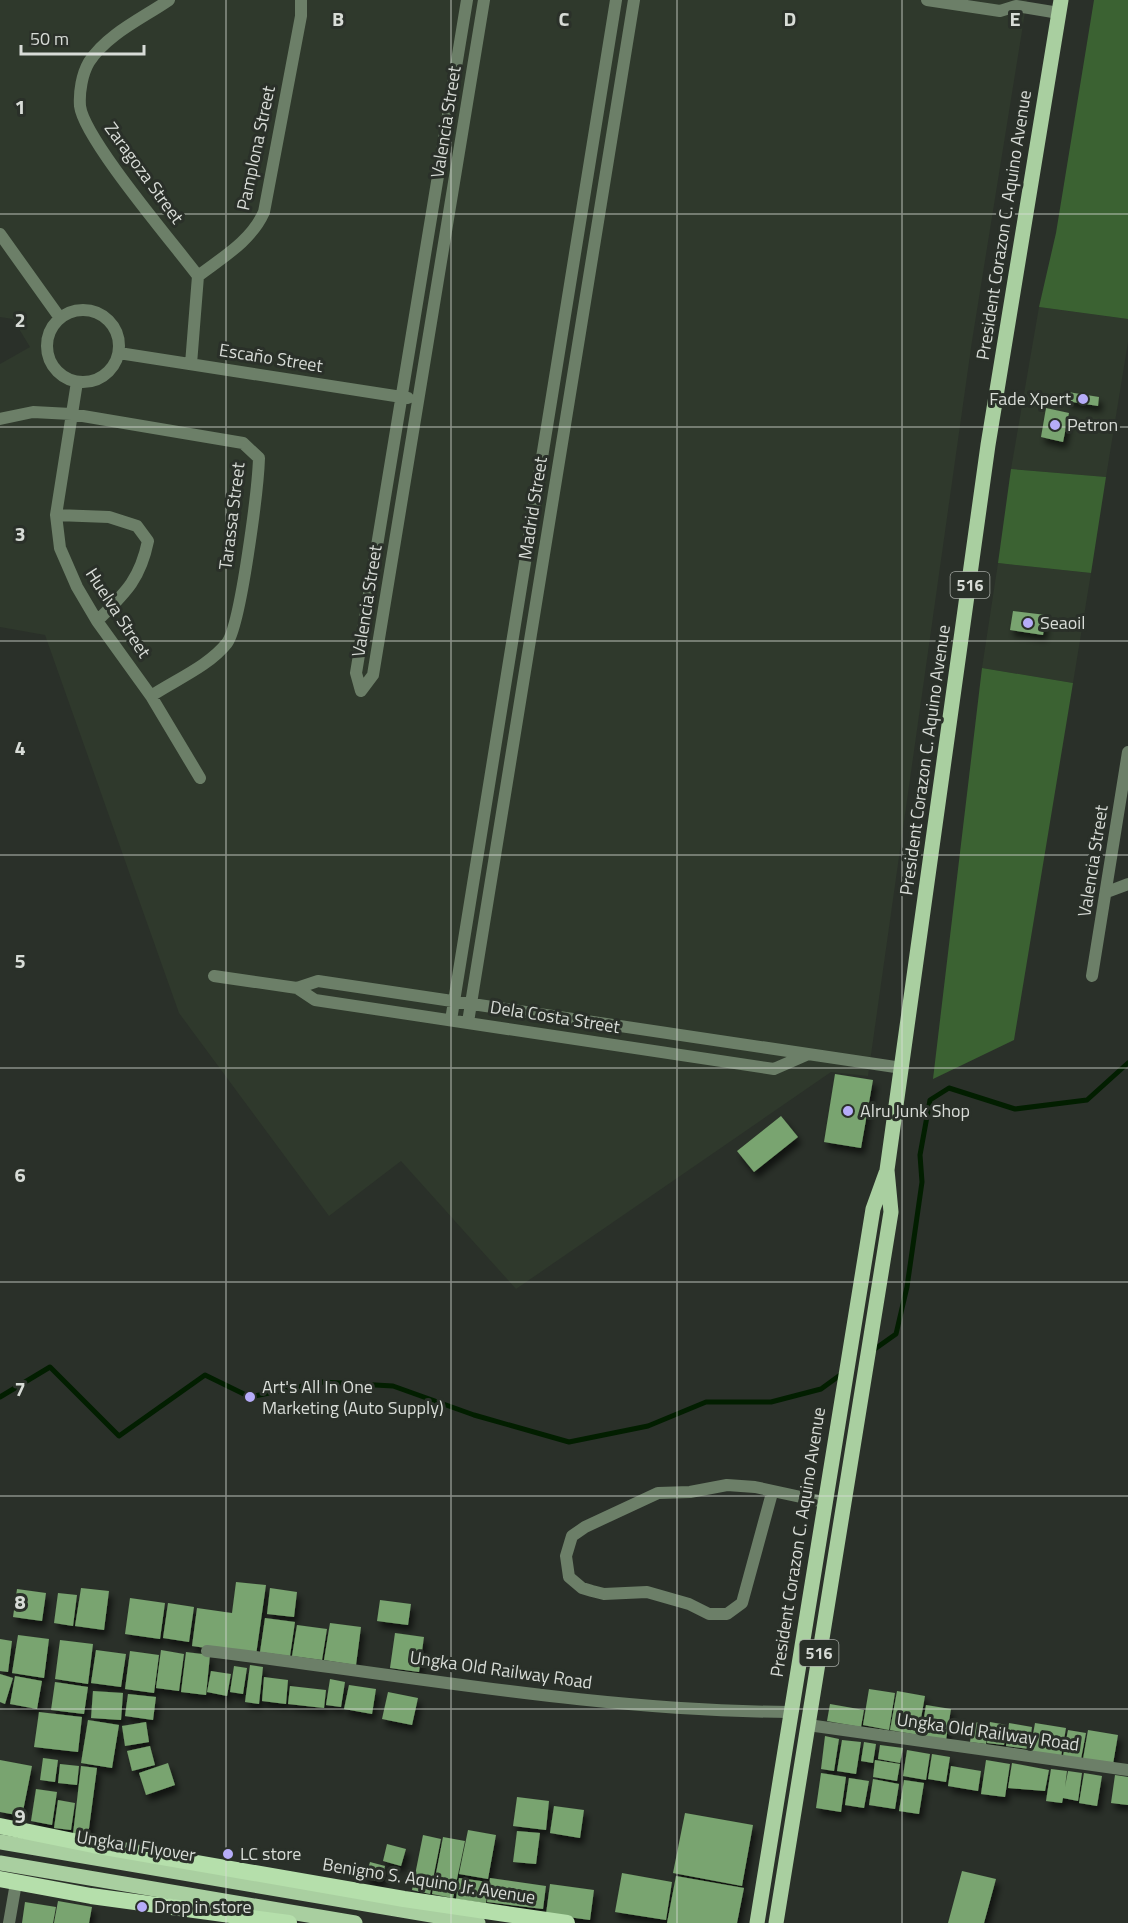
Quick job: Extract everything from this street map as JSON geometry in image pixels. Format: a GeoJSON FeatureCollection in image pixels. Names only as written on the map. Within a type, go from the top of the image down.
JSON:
{"type":"FeatureCollection","features":[{"type":"Feature","properties":{"kind":"highway","name":"Benigno S. Aquino Jr. Avenue"},"geometry":{"type":"LineString","coordinates":[[0,1826],[93,1845],[404,1899],[534,1921],[567,1923]]}},
{"type":"Feature","properties":{"kind":"highway"},"geometry":{"type":"LineString","coordinates":[[8,1881],[289,1923]]}},
{"type":"Feature","properties":{"kind":"main road","name":"President Corazon C. Aquino Avenue"},"geometry":{"type":"LineString","coordinates":[[757,1923],[873,1209],[887,1170],[990,433],[1060,7]]}},
{"type":"Feature","properties":{"kind":"main road","name":"President Corazon C. Aquino Avenue"},"geometry":{"type":"LineString","coordinates":[[776,1923],[891,1212],[887,1170]]}},
{"type":"Feature","properties":{"kind":"main road"},"geometry":{"type":"LineString","coordinates":[[873,1209],[891,1212]]}},
{"type":"Feature","properties":{"kind":"main road","name":"Ungka II Flyover"},"geometry":{"type":"LineString","coordinates":[[0,1842],[478,1923]]}},
{"type":"Feature","properties":{"kind":"main road"},"geometry":{"type":"LineString","coordinates":[[0,1863],[355,1923]]}},
{"type":"Feature","properties":{"kind":"street","name":"Zaragoza Street"},"geometry":{"type":"LineString","coordinates":[[169,0],[108,41],[89,62],[81,85],[80,108],[94,139],[198,276]]}},
{"type":"Feature","properties":{"kind":"street","name":"Pamplona Street"},"geometry":{"type":"LineString","coordinates":[[198,276],[248,237],[257,228],[264,212],[301,16],[301,0]]}},
{"type":"Feature","properties":{"kind":"street","name":"Valencia Street"},"geometry":{"type":"LineString","coordinates":[[467,0],[356,672],[362,691],[373,675],[484,0]]}},
{"type":"Feature","properties":{"kind":"street","name":"Madrid Street"},"geometry":{"type":"LineString","coordinates":[[451,1020],[616,0]]}},
{"type":"Feature","properties":{"kind":"street","name":"Madrid Street"},"geometry":{"type":"LineString","coordinates":[[468,1022],[634,0]]}},
{"type":"Feature","properties":{"kind":"street"},"geometry":{"type":"LineString","coordinates":[[927,0],[1000,12],[1013,3],[1060,7]]}},
{"type":"Feature","properties":{"kind":"street"},"geometry":{"type":"LineString","coordinates":[[0,234],[60,318]]}},
{"type":"Feature","properties":{"kind":"street"},"geometry":{"type":"LineString","coordinates":[[191,364],[198,276]]}},
{"type":"Feature","properties":{"kind":"street"},"geometry":{"type":"LineString","coordinates":[[79,311],[101,315],[116,331],[119,353],[108,373],[99,379],[77,382],[58,371],[48,351],[52,330],[60,318],[79,311]]}},
{"type":"Feature","properties":{"kind":"street","name":"Escaño Street"},"geometry":{"type":"LineString","coordinates":[[119,353],[418,399]]}},
{"type":"Feature","properties":{"kind":"street","name":"Huelva Street"},"geometry":{"type":"LineString","coordinates":[[77,382],[56,515],[60,548],[77,587],[97,621],[152,696],[200,778]]}},
{"type":"Feature","properties":{"kind":"street","name":"Tarassa Street"},"geometry":{"type":"LineString","coordinates":[[0,419],[33,412],[71,414],[236,441],[253,449],[259,458],[237,615],[229,640],[220,652],[152,696]]}},
{"type":"Feature","properties":{"kind":"street"},"geometry":{"type":"LineString","coordinates":[[56,515],[109,517],[137,526],[148,541],[143,565],[131,586],[97,621]]}},
{"type":"Feature","properties":{"kind":"street","name":"Valencia Street"},"geometry":{"type":"LineString","coordinates":[[1092,976],[1128,752]]}},
{"type":"Feature","properties":{"kind":"street"},"geometry":{"type":"LineString","coordinates":[[1107,892],[1128,884]]}},
{"type":"Feature","properties":{"kind":"street","name":"Dela Costa Street"},"geometry":{"type":"LineString","coordinates":[[214,976],[297,988],[315,1000],[774,1069],[808,1055]]}},
{"type":"Feature","properties":{"kind":"street","name":"Dela Costa Street"},"geometry":{"type":"LineString","coordinates":[[297,988],[318,981],[902,1068]]}},
{"type":"Feature","properties":{"kind":"street"},"geometry":{"type":"LineString","coordinates":[[772,1493],[742,1603],[727,1614],[709,1614],[689,1604],[647,1592],[604,1594],[577,1585],[569,1577],[566,1556],[572,1536],[585,1527],[658,1493],[690,1492],[727,1485],[754,1487],[772,1493],[824,1502]]}},
{"type":"Feature","properties":{"kind":"street","name":"Ungka Old Railway Road"},"geometry":{"type":"LineString","coordinates":[[207,1651],[593,1701],[740,1712],[790,1712]]}},
{"type":"Feature","properties":{"kind":"street","name":"Ungka Old Railway Road"},"geometry":{"type":"LineString","coordinates":[[808,1725],[1128,1770]]}},
{"type":"Feature","properties":{"kind":"street"},"geometry":{"type":"LineString","coordinates":[[8,1881],[9,1923]]}},
{"type":"Feature","properties":{"kind":"shaded area"},"geometry":{"type":"Polygon","coordinates":[[[0,0],[1027,0],[972,341],[868,1076],[831,1072],[516,1289],[401,1161],[329,1216],[179,1013],[45,635],[0,627],[0,364],[30,347],[13,319],[0,317],[0,0]]]}},
{"type":"Feature","properties":{"kind":"shaded area"},"geometry":{"type":"Polygon","coordinates":[[[1039,307],[1128,319],[1128,342],[1106,477],[1011,469],[1039,307]]]}},
{"type":"Feature","properties":{"kind":"shaded area"},"geometry":{"type":"Polygon","coordinates":[[[998,563],[1091,573],[1073,683],[982,668],[998,563]]]}},
{"type":"Feature","properties":{"kind":"green space"},"geometry":{"type":"Polygon","coordinates":[[[1094,0],[1128,0],[1128,319],[1039,307],[1056,233],[1094,0]]]}},
{"type":"Feature","properties":{"kind":"green space"},"geometry":{"type":"Polygon","coordinates":[[[1011,469],[1106,477],[1091,573],[998,563],[1011,469]]]}},
{"type":"Feature","properties":{"kind":"green space"},"geometry":{"type":"Polygon","coordinates":[[[982,668],[1073,683],[1014,1040],[933,1079],[982,668]]]}},
{"type":"Feature","properties":{"kind":"building","name":"Fade Xpert"},"geometry":{"type":"Polygon","coordinates":[[[1068,392],[1099,397],[1098,406],[1066,401],[1068,392]]]}},
{"type":"Feature","properties":{"kind":"building","name":"Petron"},"geometry":{"type":"Polygon","coordinates":[[[1046,408],[1069,413],[1063,442],[1041,437],[1046,408]]]}},
{"type":"Feature","properties":{"kind":"building","name":"Seaoil"},"geometry":{"type":"Polygon","coordinates":[[[1013,611],[1046,615],[1043,635],[1010,630],[1013,611]]]}},
{"type":"Feature","properties":{"kind":"building","name":"Alru Junk Shop"},"geometry":{"type":"Polygon","coordinates":[[[835,1074],[873,1080],[861,1148],[824,1142],[835,1074]]]}},
{"type":"Feature","properties":{"kind":"building"},"geometry":{"type":"Polygon","coordinates":[[[781,1116],[798,1137],[754,1172],[737,1151],[781,1116]]]}},
{"type":"Feature","properties":{"kind":"building"},"geometry":{"type":"Polygon","coordinates":[[[236,1582],[266,1585],[256,1655],[192,1646],[197,1608],[232,1613],[236,1582]]]}},
{"type":"Feature","properties":{"kind":"building"},"geometry":{"type":"Polygon","coordinates":[[[81,1588],[109,1591],[104,1630],[75,1626],[81,1588]]]}},
{"type":"Feature","properties":{"kind":"building"},"geometry":{"type":"Polygon","coordinates":[[[270,1588],[297,1592],[294,1617],[267,1614],[270,1588]]]}},
{"type":"Feature","properties":{"kind":"building"},"geometry":{"type":"Polygon","coordinates":[[[17,1589],[46,1593],[42,1621],[13,1617],[17,1589]]]}},
{"type":"Feature","properties":{"kind":"building"},"geometry":{"type":"Polygon","coordinates":[[[58,1593],[77,1595],[73,1626],[54,1623],[58,1593]]]}},
{"type":"Feature","properties":{"kind":"building"},"geometry":{"type":"Polygon","coordinates":[[[130,1598],[165,1603],[160,1639],[125,1634],[130,1598]]]}},
{"type":"Feature","properties":{"kind":"building"},"geometry":{"type":"Polygon","coordinates":[[[380,1600],[411,1604],[408,1625],[377,1621],[380,1600]]]}},
{"type":"Feature","properties":{"kind":"building"},"geometry":{"type":"Polygon","coordinates":[[[168,1603],[194,1607],[189,1642],[163,1638],[168,1603]]]}},
{"type":"Feature","properties":{"kind":"building"},"geometry":{"type":"Polygon","coordinates":[[[265,1618],[295,1622],[290,1656],[260,1652],[265,1618]]]}},
{"type":"Feature","properties":{"kind":"building"},"geometry":{"type":"Polygon","coordinates":[[[330,1623],[361,1627],[356,1665],[324,1660],[330,1623]]]}},
{"type":"Feature","properties":{"kind":"building"},"geometry":{"type":"Polygon","coordinates":[[[297,1625],[327,1629],[322,1660],[292,1656],[297,1625]]]}},
{"type":"Feature","properties":{"kind":"building"},"geometry":{"type":"Polygon","coordinates":[[[395,1633],[424,1637],[419,1672],[390,1668],[395,1633]]]}},
{"type":"Feature","properties":{"kind":"building"},"geometry":{"type":"Polygon","coordinates":[[[18,1635],[49,1639],[44,1678],[12,1673],[18,1635]]]}},
{"type":"Feature","properties":{"kind":"building"},"geometry":{"type":"Polygon","coordinates":[[[0,1639],[12,1641],[8,1672],[0,1671],[0,1639]]]}},
{"type":"Feature","properties":{"kind":"building"},"geometry":{"type":"Polygon","coordinates":[[[60,1640],[93,1644],[88,1684],[55,1679],[60,1640]]]}},
{"type":"Feature","properties":{"kind":"building"},"geometry":{"type":"Polygon","coordinates":[[[96,1650],[126,1654],[121,1687],[91,1683],[96,1650]]]}},
{"type":"Feature","properties":{"kind":"building"},"geometry":{"type":"Polygon","coordinates":[[[161,1650],[184,1654],[179,1691],[156,1688],[161,1650]]]}},
{"type":"Feature","properties":{"kind":"building"},"geometry":{"type":"Polygon","coordinates":[[[130,1651],[159,1655],[154,1693],[125,1689],[130,1651]]]}},
{"type":"Feature","properties":{"kind":"building"},"geometry":{"type":"Polygon","coordinates":[[[186,1652],[210,1655],[206,1695],[181,1692],[186,1652]]]}},
{"type":"Feature","properties":{"kind":"building"},"geometry":{"type":"Polygon","coordinates":[[[250,1665],[263,1667],[259,1704],[245,1702],[250,1665]]]}},
{"type":"Feature","properties":{"kind":"building"},"geometry":{"type":"Polygon","coordinates":[[[234,1666],[247,1668],[243,1694],[230,1692],[234,1666]]]}},
{"type":"Feature","properties":{"kind":"building"},"geometry":{"type":"Polygon","coordinates":[[[211,1671],[231,1674],[227,1696],[207,1692],[211,1671]]]}},
{"type":"Feature","properties":{"kind":"building"},"geometry":{"type":"Polygon","coordinates":[[[0,1674],[13,1678],[5,1704],[0,1702],[0,1674]]]}},
{"type":"Feature","properties":{"kind":"building"},"geometry":{"type":"Polygon","coordinates":[[[15,1676],[42,1681],[37,1709],[10,1704],[15,1676]]]}},
{"type":"Feature","properties":{"kind":"building"},"geometry":{"type":"Polygon","coordinates":[[[264,1677],[288,1680],[286,1704],[262,1701],[264,1677]]]}},
{"type":"Feature","properties":{"kind":"building"},"geometry":{"type":"Polygon","coordinates":[[[330,1679],[345,1682],[341,1707],[326,1705],[330,1679]]]}},
{"type":"Feature","properties":{"kind":"building"},"geometry":{"type":"Polygon","coordinates":[[[55,1682],[88,1687],[84,1714],[51,1710],[55,1682]]]}},
{"type":"Feature","properties":{"kind":"building"},"geometry":{"type":"Polygon","coordinates":[[[349,1685],[376,1689],[372,1714],[344,1709],[349,1685]]]}},
{"type":"Feature","properties":{"kind":"building"},"geometry":{"type":"Polygon","coordinates":[[[290,1686],[326,1690],[324,1708],[288,1704],[290,1686]]]}},
{"type":"Feature","properties":{"kind":"building"},"geometry":{"type":"Polygon","coordinates":[[[869,1689],[895,1693],[889,1730],[863,1725],[869,1689]]]}},
{"type":"Feature","properties":{"kind":"building"},"geometry":{"type":"Polygon","coordinates":[[[93,1691],[123,1693],[121,1720],[91,1718],[93,1691]]]}},
{"type":"Feature","properties":{"kind":"building"},"geometry":{"type":"Polygon","coordinates":[[[897,1691],[925,1696],[918,1735],[890,1730],[897,1691]]]}},
{"type":"Feature","properties":{"kind":"building"},"geometry":{"type":"Polygon","coordinates":[[[388,1692],[418,1698],[412,1725],[382,1719],[388,1692]]]}},
{"type":"Feature","properties":{"kind":"building"},"geometry":{"type":"Polygon","coordinates":[[[128,1694],[156,1697],[153,1720],[125,1716],[128,1694]]]}},
{"type":"Feature","properties":{"kind":"building"},"geometry":{"type":"Polygon","coordinates":[[[830,1704],[864,1710],[861,1727],[827,1721],[830,1704]]]}},
{"type":"Feature","properties":{"kind":"building"},"geometry":{"type":"Polygon","coordinates":[[[926,1705],[951,1709],[946,1740],[921,1736],[926,1705]]]}},
{"type":"Feature","properties":{"kind":"building"},"geometry":{"type":"Polygon","coordinates":[[[39,1712],[82,1717],[78,1752],[34,1747],[39,1712]]]}},
{"type":"Feature","properties":{"kind":"building"},"geometry":{"type":"Polygon","coordinates":[[[88,1720],[119,1725],[112,1768],[81,1763],[88,1720]]]}},
{"type":"Feature","properties":{"kind":"building"},"geometry":{"type":"Polygon","coordinates":[[[146,1722],[149,1742],[125,1746],[122,1726],[146,1722]]]}},
{"type":"Feature","properties":{"kind":"building"},"geometry":{"type":"Polygon","coordinates":[[[973,1722],[989,1724],[986,1744],[970,1742],[973,1722]]]}},
{"type":"Feature","properties":{"kind":"building"},"geometry":{"type":"Polygon","coordinates":[[[990,1722],[1007,1725],[1004,1745],[987,1743],[990,1722]]]}},
{"type":"Feature","properties":{"kind":"building"},"geometry":{"type":"Polygon","coordinates":[[[1009,1723],[1032,1727],[1029,1749],[1006,1746],[1009,1723]]]}},
{"type":"Feature","properties":{"kind":"building"},"geometry":{"type":"Polygon","coordinates":[[[1035,1723],[1066,1728],[1061,1757],[1030,1752],[1035,1723]]]}},
{"type":"Feature","properties":{"kind":"building"},"geometry":{"type":"Polygon","coordinates":[[[1068,1730],[1086,1733],[1081,1759],[1063,1756],[1068,1730]]]}},
{"type":"Feature","properties":{"kind":"building"},"geometry":{"type":"Polygon","coordinates":[[[1088,1730],[1118,1735],[1113,1764],[1083,1759],[1088,1730]]]}},
{"type":"Feature","properties":{"kind":"building"},"geometry":{"type":"Polygon","coordinates":[[[825,1736],[839,1739],[834,1771],[821,1769],[825,1736]]]}},
{"type":"Feature","properties":{"kind":"building"},"geometry":{"type":"Polygon","coordinates":[[[842,1740],[861,1742],[856,1774],[837,1771],[842,1740]]]}},
{"type":"Feature","properties":{"kind":"building"},"geometry":{"type":"Polygon","coordinates":[[[864,1742],[876,1744],[873,1763],[861,1761],[864,1742]]]}},
{"type":"Feature","properties":{"kind":"building"},"geometry":{"type":"Polygon","coordinates":[[[880,1745],[903,1748],[900,1763],[878,1759],[880,1745]]]}},
{"type":"Feature","properties":{"kind":"building"},"geometry":{"type":"Polygon","coordinates":[[[150,1746],[155,1765],[132,1771],[127,1751],[150,1746]]]}},
{"type":"Feature","properties":{"kind":"building"},"geometry":{"type":"Polygon","coordinates":[[[907,1750],[930,1754],[926,1780],[903,1776],[907,1750]]]}},
{"type":"Feature","properties":{"kind":"building"},"geometry":{"type":"Polygon","coordinates":[[[932,1754],[950,1757],[946,1782],[928,1779],[932,1754]]]}},
{"type":"Feature","properties":{"kind":"building"},"geometry":{"type":"Polygon","coordinates":[[[43,1758],[58,1760],[55,1782],[40,1780],[43,1758]]]}},
{"type":"Feature","properties":{"kind":"building"},"geometry":{"type":"Polygon","coordinates":[[[0,1760],[32,1766],[22,1816],[0,1812],[0,1760]]]}},
{"type":"Feature","properties":{"kind":"building"},"geometry":{"type":"Polygon","coordinates":[[[875,1760],[900,1764],[897,1781],[873,1777],[875,1760]]]}},
{"type":"Feature","properties":{"kind":"building"},"geometry":{"type":"Polygon","coordinates":[[[986,1760],[1010,1764],[1005,1797],[981,1794],[986,1760]]]}},
{"type":"Feature","properties":{"kind":"building"},"geometry":{"type":"Polygon","coordinates":[[[168,1763],[175,1785],[146,1795],[139,1773],[168,1763]]]}},
{"type":"Feature","properties":{"kind":"building"},"geometry":{"type":"Polygon","coordinates":[[[1012,1763],[1049,1770],[1045,1791],[1008,1788],[1012,1763]]]}},
{"type":"Feature","properties":{"kind":"building"},"geometry":{"type":"Polygon","coordinates":[[[60,1764],[79,1766],[77,1785],[58,1783],[60,1764]]]}},
{"type":"Feature","properties":{"kind":"building"},"geometry":{"type":"Polygon","coordinates":[[[81,1766],[97,1768],[88,1836],[73,1834],[81,1766]]]}},
{"type":"Feature","properties":{"kind":"building"},"geometry":{"type":"Polygon","coordinates":[[[951,1766],[981,1771],[978,1791],[948,1786],[951,1766]]]}},
{"type":"Feature","properties":{"kind":"building"},"geometry":{"type":"Polygon","coordinates":[[[1051,1769],[1067,1771],[1065,1787],[1068,1771],[1082,1773],[1078,1801],[1063,1798],[1062,1803],[1046,1801],[1051,1769]]]}},
{"type":"Feature","properties":{"kind":"building"},"geometry":{"type":"Polygon","coordinates":[[[821,1773],[846,1777],[841,1812],[816,1808],[821,1773]]]}},
{"type":"Feature","properties":{"kind":"building"},"geometry":{"type":"Polygon","coordinates":[[[1084,1773],[1102,1776],[1097,1806],[1079,1803],[1084,1773]]]}},
{"type":"Feature","properties":{"kind":"building"},"geometry":{"type":"Polygon","coordinates":[[[1115,1775],[1128,1777],[1128,1805],[1111,1803],[1115,1775]]]}},
{"type":"Feature","properties":{"kind":"building"},"geometry":{"type":"Polygon","coordinates":[[[849,1778],[869,1781],[864,1808],[845,1805],[849,1778]]]}},
{"type":"Feature","properties":{"kind":"building"},"geometry":{"type":"Polygon","coordinates":[[[873,1779],[899,1784],[895,1809],[869,1805],[873,1779]]]}},
{"type":"Feature","properties":{"kind":"building"},"geometry":{"type":"Polygon","coordinates":[[[904,1780],[924,1783],[919,1814],[899,1811],[904,1780]]]}},
{"type":"Feature","properties":{"kind":"building"},"geometry":{"type":"Polygon","coordinates":[[[36,1789],[57,1792],[52,1825],[31,1821],[36,1789]]]}},
{"type":"Feature","properties":{"kind":"building"},"geometry":{"type":"Polygon","coordinates":[[[517,1797],[549,1801],[546,1830],[513,1826],[517,1797]]]}},
{"type":"Feature","properties":{"kind":"building"},"geometry":{"type":"Polygon","coordinates":[[[58,1800],[75,1803],[71,1830],[54,1828],[58,1800]]]}},
{"type":"Feature","properties":{"kind":"building"},"geometry":{"type":"Polygon","coordinates":[[[554,1806],[584,1810],[580,1838],[550,1833],[554,1806]]]}},
{"type":"Feature","properties":{"kind":"building"},"geometry":{"type":"Polygon","coordinates":[[[685,1813],[753,1825],[742,1886],[673,1873],[685,1813]]]}},
{"type":"Feature","properties":{"kind":"building"},"geometry":{"type":"Polygon","coordinates":[[[468,1830],[496,1835],[488,1879],[459,1874],[468,1830]]]}},
{"type":"Feature","properties":{"kind":"building"},"geometry":{"type":"Polygon","coordinates":[[[517,1831],[540,1833],[536,1864],[513,1862],[517,1831]]]}},
{"type":"Feature","properties":{"kind":"building"},"geometry":{"type":"Polygon","coordinates":[[[423,1835],[441,1839],[430,1894],[412,1890],[423,1835]]]}},
{"type":"Feature","properties":{"kind":"building"},"geometry":{"type":"Polygon","coordinates":[[[443,1837],[465,1841],[453,1898],[432,1894],[443,1837]]]}},
{"type":"Feature","properties":{"kind":"building"},"geometry":{"type":"Polygon","coordinates":[[[387,1844],[406,1849],[401,1866],[383,1861],[387,1844]]]}},
{"type":"Feature","properties":{"kind":"building"},"geometry":{"type":"Polygon","coordinates":[[[370,1862],[385,1866],[381,1882],[365,1878],[370,1862]]]}},
{"type":"Feature","properties":{"kind":"building"},"geometry":{"type":"Polygon","coordinates":[[[962,1871],[996,1879],[984,1923],[948,1923],[962,1871]]]}},
{"type":"Feature","properties":{"kind":"building"},"geometry":{"type":"Polygon","coordinates":[[[622,1873],[672,1882],[666,1920],[615,1912],[622,1873]]]}},
{"type":"Feature","properties":{"kind":"building"},"geometry":{"type":"Polygon","coordinates":[[[676,1876],[744,1888],[737,1923],[667,1923],[676,1876]]]}},
{"type":"Feature","properties":{"kind":"building"},"geometry":{"type":"Polygon","coordinates":[[[459,1878],[488,1882],[486,1903],[456,1899],[459,1878]]]}},
{"type":"Feature","properties":{"kind":"building"},"geometry":{"type":"Polygon","coordinates":[[[490,1878],[546,1886],[543,1909],[487,1902],[490,1878]]]}},
{"type":"Feature","properties":{"kind":"building"},"geometry":{"type":"Polygon","coordinates":[[[550,1884],[594,1890],[590,1920],[546,1914],[550,1884]]]}},
{"type":"Feature","properties":{"kind":"building"},"geometry":{"type":"Polygon","coordinates":[[[58,1901],[92,1907],[89,1923],[54,1923],[58,1901]]]}},
{"type":"Feature","properties":{"kind":"building"},"geometry":{"type":"Polygon","coordinates":[[[25,1902],[56,1907],[53,1923],[22,1923],[25,1902]]]}},
{"type":"Feature","properties":{"kind":"waterway"},"geometry":{"type":"LineString","coordinates":[[872,1351],[896,1334],[907,1287],[922,1182],[920,1155],[930,1100],[949,1088],[1015,1109],[1087,1100],[1128,1063]]}},
{"type":"Feature","properties":{"kind":"waterway"},"geometry":{"type":"LineString","coordinates":[[0,1397],[50,1367],[119,1436],[205,1375],[250,1397],[322,1382],[393,1386],[474,1415],[569,1442],[648,1426],[706,1402],[771,1402],[821,1389],[843,1373]]}},
{"type":"Feature","properties":{"kind":"place","name":"Fade Xpert"},"geometry":{"type":"Point","coordinates":[1083,399]}},
{"type":"Feature","properties":{"kind":"place","name":"Petron"},"geometry":{"type":"Point","coordinates":[1055,425]}},
{"type":"Feature","properties":{"kind":"place","name":"Seaoil"},"geometry":{"type":"Point","coordinates":[1028,623]}},
{"type":"Feature","properties":{"kind":"place","name":"Alru Junk Shop"},"geometry":{"type":"Point","coordinates":[848,1111]}},
{"type":"Feature","properties":{"kind":"place","name":"Art's All In One Marketing (Auto Supply)"},"geometry":{"type":"Point","coordinates":[250,1397]}},
{"type":"Feature","properties":{"kind":"place","name":"LC store"},"geometry":{"type":"Point","coordinates":[228,1854]}},
{"type":"Feature","properties":{"kind":"place","name":"Drop in store"},"geometry":{"type":"Point","coordinates":[142,1907]}}]}
